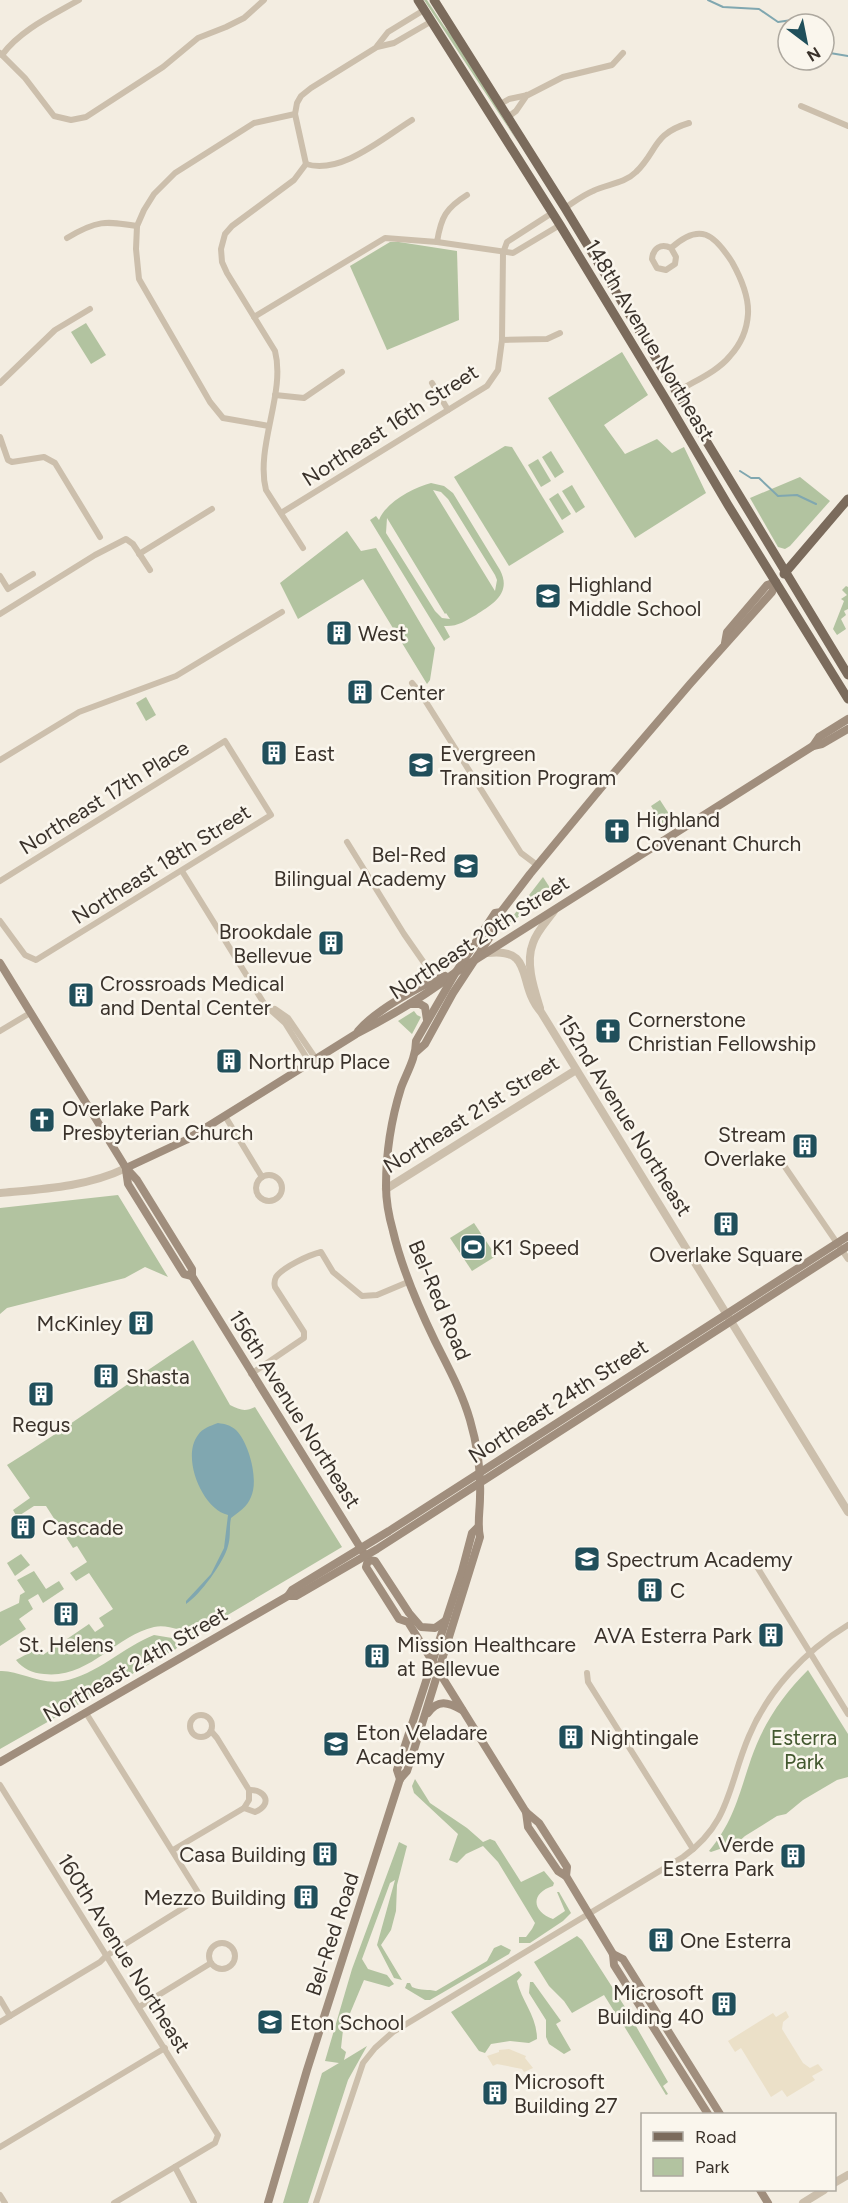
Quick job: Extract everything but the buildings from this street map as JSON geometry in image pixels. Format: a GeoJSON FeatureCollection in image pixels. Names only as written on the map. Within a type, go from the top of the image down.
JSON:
{"type":"FeatureCollection","features":[{"type":"Feature","properties":{"kind":"main road","name":"148th Avenue Northeast"},"geometry":{"type":"LineString","coordinates":[[418,0],[560,225],[728,505],[848,699]]}},
{"type":"Feature","properties":{"kind":"main road","name":"148th Avenue Northeast"},"geometry":{"type":"LineString","coordinates":[[435,3],[565,208],[848,675]]}},
{"type":"Feature","properties":{"kind":"main road"},"geometry":{"type":"LineString","coordinates":[[496,122],[517,147],[522,148],[524,143]]}},
{"type":"Feature","properties":{"kind":"main road"},"geometry":{"type":"LineString","coordinates":[[659,388],[674,406],[684,404]]}},
{"type":"Feature","properties":{"kind":"main road","name":"Bel-Red Road"},"geometry":{"type":"LineString","coordinates":[[268,2203],[307,2070],[400,1779],[407,1771],[424,1719],[480,1537],[478,1527],[479,1473],[468,1411],[408,1282],[397,1252],[386,1189],[390,1127],[401,1088],[416,1052],[416,1041],[456,972],[495,914],[501,912],[537,865],[725,643],[734,637],[772,592],[776,582],[848,499]]}},
{"type":"Feature","properties":{"kind":"main road"},"geometry":{"type":"LineString","coordinates":[[813,746],[819,737],[848,719]]}},
{"type":"Feature","properties":{"kind":"main road","name":"Northeast 20th Street"},"geometry":{"type":"LineString","coordinates":[[126,1168],[180,1144],[356,1034],[410,1004],[456,972],[813,746],[822,744],[848,729]]}},
{"type":"Feature","properties":{"kind":"main road","name":"Bel-Red Road"},"geometry":{"type":"LineString","coordinates":[[416,1052],[425,1044],[453,993],[501,920],[501,912]]}},
{"type":"Feature","properties":{"kind":"main road","name":"156th Avenue Northeast"},"geometry":{"type":"LineString","coordinates":[[0,963],[126,1168],[137,1180],[192,1269],[192,1276],[251,1374],[365,1555],[375,1561],[432,1661],[526,1812],[539,1823],[567,1867],[566,1876],[613,1954],[614,1965],[707,2113]]}},
{"type":"Feature","properties":{"kind":"main road"},"geometry":{"type":"LineString","coordinates":[[356,1034],[368,1020],[436,980],[456,972]]}},
{"type":"Feature","properties":{"kind":"main road"},"geometry":{"type":"LineString","coordinates":[[410,1004],[420,1004],[424,1007],[427,1011],[427,1021]]}},
{"type":"Feature","properties":{"kind":"main road","name":"Northeast 24th Street"},"geometry":{"type":"LineString","coordinates":[[0,1762],[288,1596],[296,1596],[480,1484],[644,1378],[729,1318],[842,1246],[848,1236]]}},
{"type":"Feature","properties":{"kind":"main road","name":"Northeast 24th Street"},"geometry":{"type":"LineString","coordinates":[[365,1555],[479,1473],[666,1354],[729,1318]]}},
{"type":"Feature","properties":{"kind":"main road"},"geometry":{"type":"LineString","coordinates":[[644,1378],[666,1354]]}},
{"type":"Feature","properties":{"kind":"main road"},"geometry":{"type":"LineString","coordinates":[[602,1405],[620,1384]]}},
{"type":"Feature","properties":{"kind":"main road","name":"Bel-Red Road"},"geometry":{"type":"LineString","coordinates":[[400,1779],[397,1770],[462,1571],[472,1533],[478,1527]]}},
{"type":"Feature","properties":{"kind":"main road"},"geometry":{"type":"LineString","coordinates":[[408,1618],[426,1629],[435,1628],[446,1621]]}},
{"type":"Feature","properties":{"kind":"main road"},"geometry":{"type":"LineString","coordinates":[[424,1719],[432,1707],[440,1702],[451,1704],[464,1711]]}},
{"type":"Feature","properties":{"kind":"main road","name":"156th Avenue Northeast"},"geometry":{"type":"LineString","coordinates":[[613,1954],[623,1959],[719,2113]]}},
{"type":"Feature","properties":{"kind":"street"},"geometry":{"type":"LineString","coordinates":[[79,0],[36,26],[1,54],[25,78],[54,116],[71,120],[86,117],[163,68],[198,38],[244,18],[264,0]]}},
{"type":"Feature","properties":{"kind":"street"},"geometry":{"type":"LineString","coordinates":[[377,47],[388,32],[424,9]]}},
{"type":"Feature","properties":{"kind":"street"},"geometry":{"type":"LineString","coordinates":[[303,548],[266,490],[264,480],[278,365],[275,351],[227,273],[222,262],[221,249],[225,234],[232,226],[294,180],[306,164],[296,114],[297,103],[306,92],[377,47],[394,43],[432,21]]}},
{"type":"Feature","properties":{"kind":"street"},"geometry":{"type":"LineString","coordinates":[[500,104],[509,99],[528,95],[563,77],[612,65],[623,53]]}},
{"type":"Feature","properties":{"kind":"street"},"geometry":{"type":"LineString","coordinates":[[508,117],[516,111],[528,95]]}},
{"type":"Feature","properties":{"kind":"street"},"geometry":{"type":"LineString","coordinates":[[801,106],[848,126]]}},
{"type":"Feature","properties":{"kind":"street"},"geometry":{"type":"LineString","coordinates":[[269,426],[223,418],[216,411],[139,279],[136,249],[137,226],[154,194],[175,173],[254,123],[296,114]]}},
{"type":"Feature","properties":{"kind":"street"},"geometry":{"type":"LineString","coordinates":[[306,164],[327,166],[340,163],[412,120]]}},
{"type":"Feature","properties":{"kind":"street"},"geometry":{"type":"LineString","coordinates":[[565,208],[594,190],[622,182],[634,174],[660,139],[677,127],[689,123]]}},
{"type":"Feature","properties":{"kind":"street"},"geometry":{"type":"LineString","coordinates":[[437,242],[444,214],[454,203],[467,195]]}},
{"type":"Feature","properties":{"kind":"street"},"geometry":{"type":"LineString","coordinates":[[502,253],[507,242],[552,213]]}},
{"type":"Feature","properties":{"kind":"street"},"geometry":{"type":"LineString","coordinates":[[68,238],[85,227],[99,222],[137,226]]}},
{"type":"Feature","properties":{"kind":"street"},"geometry":{"type":"LineString","coordinates":[[254,316],[385,238],[437,242],[513,254],[560,225]]}},
{"type":"Feature","properties":{"kind":"street"},"geometry":{"type":"LineString","coordinates":[[671,248],[675,254],[675,264],[666,270],[657,268],[652,259],[655,249],[665,246],[671,248],[694,234],[716,239],[742,283],[748,314],[741,340],[730,357],[677,392]]}},
{"type":"Feature","properties":{"kind":"street","name":"Northeast 16th Street"},"geometry":{"type":"LineString","coordinates":[[281,513],[487,386],[501,361],[502,253]]}},
{"type":"Feature","properties":{"kind":"street"},"geometry":{"type":"LineString","coordinates":[[0,383],[55,330],[90,309]]}},
{"type":"Feature","properties":{"kind":"street"},"geometry":{"type":"LineString","coordinates":[[502,340],[547,339],[560,333]]}},
{"type":"Feature","properties":{"kind":"street"},"geometry":{"type":"LineString","coordinates":[[275,395],[304,398],[342,372]]}},
{"type":"Feature","properties":{"kind":"street"},"geometry":{"type":"LineString","coordinates":[[432,383],[448,410]]}},
{"type":"Feature","properties":{"kind":"street"},"geometry":{"type":"LineString","coordinates":[[0,437],[8,460],[12,462],[45,457],[55,463],[100,537]]}},
{"type":"Feature","properties":{"kind":"street"},"geometry":{"type":"LineString","coordinates":[[139,554],[212,509]]}},
{"type":"Feature","properties":{"kind":"street"},"geometry":{"type":"LineString","coordinates":[[0,614],[116,542],[126,539],[133,544],[150,570]]}},
{"type":"Feature","properties":{"kind":"street"},"geometry":{"type":"LineString","coordinates":[[0,576],[8,589],[33,574]]}},
{"type":"Feature","properties":{"kind":"street"},"geometry":{"type":"LineString","coordinates":[[0,760],[79,712],[176,676],[282,612]]}},
{"type":"Feature","properties":{"kind":"street"},"geometry":{"type":"LineString","coordinates":[[412,683],[521,853],[537,865]]}},
{"type":"Feature","properties":{"kind":"street","name":"Northeast 18th Street"},"geometry":{"type":"LineString","coordinates":[[3,932],[24,955],[36,960],[271,815],[225,741]]}},
{"type":"Feature","properties":{"kind":"street","name":"Northeast 17th Place"},"geometry":{"type":"LineString","coordinates":[[0,881],[225,741]]}},
{"type":"Feature","properties":{"kind":"street"},"geometry":{"type":"LineString","coordinates":[[347,842],[404,934],[436,980]]}},
{"type":"Feature","properties":{"kind":"street"},"geometry":{"type":"LineString","coordinates":[[182,871],[265,1005],[288,1018],[313,1061]]}},
{"type":"Feature","properties":{"kind":"street"},"geometry":{"type":"LineString","coordinates":[[541,1012],[531,973],[531,949],[536,937],[556,908]]}},
{"type":"Feature","properties":{"kind":"street"},"geometry":{"type":"LineString","coordinates":[[0,921],[3,932]]}},
{"type":"Feature","properties":{"kind":"street"},"geometry":{"type":"LineString","coordinates":[[487,953],[502,951],[516,957],[523,969],[532,1002],[541,1012]]}},
{"type":"Feature","properties":{"kind":"street"},"geometry":{"type":"LineString","coordinates":[[0,1031],[30,1012]]}},
{"type":"Feature","properties":{"kind":"street","name":"152nd Avenue Northeast"},"geometry":{"type":"LineString","coordinates":[[541,1012],[848,1512]]}},
{"type":"Feature","properties":{"kind":"street","name":"Northeast 21st Street"},"geometry":{"type":"LineString","coordinates":[[386,1189],[576,1070]]}},
{"type":"Feature","properties":{"kind":"street"},"geometry":{"type":"LineString","coordinates":[[225,1116],[262,1177]]}},
{"type":"Feature","properties":{"kind":"street"},"geometry":{"type":"LineString","coordinates":[[785,1167],[842,1246],[848,1259]]}},
{"type":"Feature","properties":{"kind":"street"},"geometry":{"type":"LineString","coordinates":[[0,1193],[71,1185],[114,1174],[126,1168]]}},
{"type":"Feature","properties":{"kind":"street"},"geometry":{"type":"LineString","coordinates":[[273,1176],[279,1180],[282,1190],[276,1199],[265,1200],[259,1196],[257,1186],[262,1177],[273,1176]]}},
{"type":"Feature","properties":{"kind":"street"},"geometry":{"type":"LineString","coordinates":[[251,1374],[304,1338],[304,1332],[274,1283],[277,1276],[308,1255],[321,1252],[333,1272],[362,1296],[377,1294],[408,1282]]}},
{"type":"Feature","properties":{"kind":"street"},"geometry":{"type":"LineString","coordinates":[[754,1562],[848,1714]]}},
{"type":"Feature","properties":{"kind":"street"},"geometry":{"type":"LineString","coordinates":[[316,2203],[363,2063],[375,2048],[393,2032],[589,1914],[703,1842],[723,1812],[749,1737],[780,1683],[821,1642],[848,1625]]}},
{"type":"Feature","properties":{"kind":"street"},"geometry":{"type":"LineString","coordinates":[[587,1673],[588,1682],[693,1849]]}},
{"type":"Feature","properties":{"kind":"street"},"geometry":{"type":"LineString","coordinates":[[0,2022],[100,1962],[105,1956],[201,1897],[86,1713]]}},
{"type":"Feature","properties":{"kind":"street"},"geometry":{"type":"LineString","coordinates":[[173,1850],[244,1808],[249,1800],[249,1790],[217,1738],[210,1731]]}},
{"type":"Feature","properties":{"kind":"street","name":"160th Avenue Northeast"},"geometry":{"type":"LineString","coordinates":[[0,1785],[218,2135],[215,2143],[175,2166]]}},
{"type":"Feature","properties":{"kind":"street"},"geometry":{"type":"LineString","coordinates":[[244,1808],[255,1812],[265,1804],[262,1793],[249,1790]]}},
{"type":"Feature","properties":{"kind":"street"},"geometry":{"type":"LineString","coordinates":[[217,1944],[228,1944],[233,1949],[235,1956],[230,1966],[220,1969],[211,1963],[210,1952],[217,1944]]}},
{"type":"Feature","properties":{"kind":"street"},"geometry":{"type":"LineString","coordinates":[[139,2007],[211,1963]]}},
{"type":"Feature","properties":{"kind":"street"},"geometry":{"type":"LineString","coordinates":[[0,1999],[10,2016]]}},
{"type":"Feature","properties":{"kind":"street"},"geometry":{"type":"LineString","coordinates":[[0,2147],[165,2048]]}},
{"type":"Feature","properties":{"kind":"street"},"geometry":{"type":"LineString","coordinates":[[114,2203],[175,2166],[194,2203]]}},
{"type":"Feature","properties":{"kind":"street"},"geometry":{"type":"LineString","coordinates":[[803,2203],[822,2191]]}},
{"type":"Feature","properties":{"kind":"street"},"geometry":{"type":"LineString","coordinates":[[0,2195],[5,2203]]}},
{"type":"Feature","properties":{"kind":"green space"},"geometry":{"type":"Polygon","coordinates":[[[424,0],[427,0],[457,42],[519,144],[424,0]]]}},
{"type":"Feature","properties":{"kind":"green space"},"geometry":{"type":"Polygon","coordinates":[[[390,242],[457,251],[459,320],[387,350],[350,266],[390,242]]]}},
{"type":"Feature","properties":{"kind":"green space"},"geometry":{"type":"Polygon","coordinates":[[[86,323],[106,355],[91,364],[71,332],[86,323]]]}},
{"type":"Feature","properties":{"kind":"green space"},"geometry":{"type":"Polygon","coordinates":[[[622,352],[648,395],[604,425],[625,454],[657,439],[672,453],[684,447],[706,493],[635,538],[548,398],[622,352]]]}},
{"type":"Feature","properties":{"kind":"green space"},"geometry":{"type":"Polygon","coordinates":[[[505,446],[512,447],[564,532],[509,566],[454,477],[505,446]]]}},
{"type":"Feature","properties":{"kind":"green space"},"geometry":{"type":"Polygon","coordinates":[[[551,451],[564,472],[555,478],[542,457],[551,451]]]}},
{"type":"Feature","properties":{"kind":"green space"},"geometry":{"type":"Polygon","coordinates":[[[538,459],[551,481],[541,487],[528,465],[538,459]]]}},
{"type":"Feature","properties":{"kind":"green space"},"geometry":{"type":"Polygon","coordinates":[[[800,477],[830,501],[785,549],[778,547],[750,498],[800,477]]]}},
{"type":"Feature","properties":{"kind":"green space"},"geometry":{"type":"Polygon","coordinates":[[[431,483],[444,486],[453,493],[500,570],[504,585],[499,597],[489,607],[461,623],[444,626],[450,637],[444,641],[370,520],[376,516],[379,520],[394,502],[431,483]],[[433,490],[495,591],[497,580],[495,575],[448,499],[441,492],[433,490]],[[387,518],[386,533],[435,611],[442,618],[450,619],[445,614],[387,518]]]}},
{"type":"Feature","properties":{"kind":"green space"},"geometry":{"type":"Polygon","coordinates":[[[572,485],[585,507],[576,513],[562,491],[572,485]]]}},
{"type":"Feature","properties":{"kind":"green space"},"geometry":{"type":"Polygon","coordinates":[[[558,493],[571,514],[562,520],[549,499],[558,493]]]}},
{"type":"Feature","properties":{"kind":"green space"},"geometry":{"type":"Polygon","coordinates":[[[347,531],[361,551],[376,548],[435,648],[430,680],[427,684],[363,579],[298,619],[280,583],[347,531]]]}},
{"type":"Feature","properties":{"kind":"green space"},"geometry":{"type":"Polygon","coordinates":[[[848,587],[848,609],[844,611],[846,615],[841,619],[846,629],[837,635],[833,629],[844,601],[841,599],[847,595],[842,590],[848,587]]]}},
{"type":"Feature","properties":{"kind":"green space"},"geometry":{"type":"Polygon","coordinates":[[[146,697],[156,715],[146,721],[136,703],[146,697]]]}},
{"type":"Feature","properties":{"kind":"green space"},"geometry":{"type":"Polygon","coordinates":[[[660,800],[671,817],[671,820],[662,825],[659,821],[653,824],[650,819],[656,814],[651,806],[660,800]]]}},
{"type":"Feature","properties":{"kind":"green space"},"geometry":{"type":"Polygon","coordinates":[[[543,877],[554,894],[506,925],[543,877]]]}},
{"type":"Feature","properties":{"kind":"green space"},"geometry":{"type":"Polygon","coordinates":[[[414,1011],[421,1017],[412,1034],[398,1021],[414,1011]]]}},
{"type":"Feature","properties":{"kind":"green space"},"geometry":{"type":"Polygon","coordinates":[[[118,1195],[168,1277],[145,1267],[125,1278],[7,1308],[0,1314],[0,1208],[118,1195]]]}},
{"type":"Feature","properties":{"kind":"green space","name":"K1 Speed"},"geometry":{"type":"Polygon","coordinates":[[[474,1223],[496,1256],[472,1271],[450,1238],[474,1223]]]}},
{"type":"Feature","properties":{"kind":"green space"},"geometry":{"type":"Polygon","coordinates":[[[193,1340],[230,1405],[243,1410],[255,1407],[342,1547],[194,1635],[169,1627],[154,1627],[127,1639],[75,1670],[60,1674],[44,1674],[28,1670],[16,1660],[38,1648],[43,1655],[57,1645],[64,1655],[73,1649],[67,1639],[89,1624],[95,1632],[104,1626],[99,1618],[113,1609],[89,1573],[76,1581],[70,1573],[87,1562],[77,1546],[73,1548],[46,1506],[34,1506],[17,1517],[13,1510],[30,1498],[7,1465],[193,1340]]]}},
{"type":"Feature","properties":{"kind":"green space"},"geometry":{"type":"Polygon","coordinates":[[[21,1554],[30,1565],[15,1576],[7,1563],[21,1554]]]}},
{"type":"Feature","properties":{"kind":"green space"},"geometry":{"type":"Polygon","coordinates":[[[34,1571],[46,1589],[59,1581],[64,1589],[43,1603],[38,1594],[28,1600],[33,1609],[19,1619],[26,1629],[0,1646],[0,1612],[19,1603],[20,1595],[25,1592],[17,1580],[34,1571]]]}},
{"type":"Feature","properties":{"kind":"green space"},"geometry":{"type":"Polygon","coordinates":[[[154,1635],[172,1638],[178,1646],[0,1749],[0,1671],[46,1681],[63,1681],[99,1667],[131,1646],[154,1635]]]}},
{"type":"Feature","properties":{"kind":"green space","name":"Esterra Park"},"geometry":{"type":"Polygon","coordinates":[[[808,1670],[848,1734],[848,1777],[837,1780],[803,1800],[786,1814],[777,1816],[737,1843],[709,1851],[730,1818],[767,1722],[782,1700],[808,1670]]]}},
{"type":"Feature","properties":{"kind":"green space"},"geometry":{"type":"Polygon","coordinates":[[[415,1779],[430,1803],[483,1842],[490,1839],[495,1841],[521,1882],[544,1871],[554,1883],[537,1898],[536,1902],[541,1912],[553,1919],[565,1911],[557,1892],[559,1892],[571,1913],[530,1943],[519,1943],[519,1937],[526,1937],[535,1923],[498,1862],[483,1846],[466,1854],[457,1863],[449,1860],[458,1834],[414,1793],[412,1786],[415,1779]]]}},
{"type":"Feature","properties":{"kind":"green space"},"geometry":{"type":"Polygon","coordinates":[[[399,1842],[407,1846],[397,1885],[396,1911],[391,1930],[381,1945],[402,1980],[394,1978],[377,1945],[395,1880],[390,1883],[362,1959],[368,1969],[387,1975],[394,1984],[389,1987],[364,1980],[343,2030],[341,2048],[346,2052],[344,2060],[367,2046],[348,2080],[308,2203],[283,2203],[322,2073],[339,2063],[325,2061],[352,1969],[399,1842]]]}},
{"type":"Feature","properties":{"kind":"green space"},"geometry":{"type":"Polygon","coordinates":[[[577,1936],[582,1940],[632,2018],[622,2024],[604,1995],[572,2013],[549,1986],[534,1962],[577,1936]]]}},
{"type":"Feature","properties":{"kind":"green space"},"geometry":{"type":"Polygon","coordinates":[[[501,1945],[511,1950],[509,1954],[430,2000],[425,2000],[405,1988],[407,1983],[410,1983],[415,1988],[436,1991],[487,1961],[494,1948],[501,1945]]]}},
{"type":"Feature","properties":{"kind":"green space"},"geometry":{"type":"Polygon","coordinates":[[[519,1971],[522,1975],[517,1981],[535,2023],[537,2039],[529,2043],[510,2041],[491,2044],[485,2053],[479,2051],[451,2012],[519,1971]]]}},
{"type":"Feature","properties":{"kind":"green space"},"geometry":{"type":"Polygon","coordinates":[[[530,1982],[533,1982],[561,2021],[556,2024],[571,2050],[564,2054],[549,2044],[546,2037],[546,2020],[529,1993],[530,1982]]]}},
{"type":"Feature","properties":{"kind":"green space"},"geometry":{"type":"Polygon","coordinates":[[[633,2021],[668,2082],[663,2086],[668,2094],[666,2095],[624,2026],[633,2021]]]}},
{"type":"Feature","properties":{"kind":"shaded area"},"geometry":{"type":"Polygon","coordinates":[[[786,2011],[789,2017],[783,2022],[782,2029],[803,2063],[810,2068],[818,2064],[823,2070],[812,2076],[815,2080],[787,2097],[782,2090],[771,2097],[741,2048],[735,2052],[728,2041],[773,2013],[776,2017],[786,2011]]]}},
{"type":"Feature","properties":{"kind":"shaded area"},"geometry":{"type":"Polygon","coordinates":[[[509,2049],[526,2056],[525,2058],[533,2068],[524,2072],[522,2069],[497,2064],[493,2066],[487,2056],[499,2050],[509,2049]]]}},
{"type":"Feature","properties":{"kind":"water"},"geometry":{"type":"Polygon","coordinates":[[[218,1423],[234,1428],[241,1436],[249,1452],[254,1481],[253,1490],[247,1504],[231,1518],[229,1543],[222,1561],[204,1586],[186,1604],[186,1601],[211,1574],[224,1548],[228,1515],[219,1511],[203,1493],[193,1468],[192,1456],[193,1445],[198,1435],[204,1429],[218,1423]]]}},
{"type":"Feature","properties":{"kind":"waterway"},"geometry":{"type":"LineString","coordinates":[[708,0],[723,7],[759,9],[776,21]]}},
{"type":"Feature","properties":{"kind":"waterway"},"geometry":{"type":"LineString","coordinates":[[836,54],[848,56]]}},
{"type":"Feature","properties":{"kind":"waterway"},"geometry":{"type":"LineString","coordinates":[[740,471],[751,478],[759,478],[778,496],[797,495],[816,504]]}},
{"type":"Feature","properties":{"kind":"place","name":"Highland Middle School"},"geometry":{"type":"Point","coordinates":[548,596]}},
{"type":"Feature","properties":{"kind":"place","name":"West"},"geometry":{"type":"Point","coordinates":[339,633]}},
{"type":"Feature","properties":{"kind":"place","name":"Center"},"geometry":{"type":"Point","coordinates":[360,692]}},
{"type":"Feature","properties":{"kind":"place","name":"East"},"geometry":{"type":"Point","coordinates":[274,753]}},
{"type":"Feature","properties":{"kind":"place","name":"Evergreen Transition Program"},"geometry":{"type":"Point","coordinates":[421,765]}},
{"type":"Feature","properties":{"kind":"place","name":"Highland Covenant Church"},"geometry":{"type":"Point","coordinates":[617,831]}},
{"type":"Feature","properties":{"kind":"place","name":"Bel-Red Bilingual Academy"},"geometry":{"type":"Point","coordinates":[466,866]}},
{"type":"Feature","properties":{"kind":"place","name":"Brookdale Bellevue"},"geometry":{"type":"Point","coordinates":[331,943]}},
{"type":"Feature","properties":{"kind":"place","name":"Crossroads Medical and Dental Center"},"geometry":{"type":"Point","coordinates":[81,995]}},
{"type":"Feature","properties":{"kind":"place","name":"Cornerstone Christian Fellowship"},"geometry":{"type":"Point","coordinates":[608,1031]}},
{"type":"Feature","properties":{"kind":"place","name":"Northrup Place"},"geometry":{"type":"Point","coordinates":[229,1061]}},
{"type":"Feature","properties":{"kind":"place","name":"Overlake Park Presbyterian Church"},"geometry":{"type":"Point","coordinates":[42,1120]}},
{"type":"Feature","properties":{"kind":"place","name":"Stream Overlake"},"geometry":{"type":"Point","coordinates":[805,1146]}},
{"type":"Feature","properties":{"kind":"place","name":"Overlake Square"},"geometry":{"type":"Point","coordinates":[726,1224]}},
{"type":"Feature","properties":{"kind":"place","name":"K1 Speed"},"geometry":{"type":"Point","coordinates":[473,1247]}},
{"type":"Feature","properties":{"kind":"place","name":"McKinley"},"geometry":{"type":"Point","coordinates":[141,1323]}},
{"type":"Feature","properties":{"kind":"place","name":"Shasta"},"geometry":{"type":"Point","coordinates":[106,1376]}},
{"type":"Feature","properties":{"kind":"place","name":"Regus"},"geometry":{"type":"Point","coordinates":[41,1394]}},
{"type":"Feature","properties":{"kind":"place","name":"Cascade"},"geometry":{"type":"Point","coordinates":[23,1527]}},
{"type":"Feature","properties":{"kind":"place","name":"Spectrum Academy"},"geometry":{"type":"Point","coordinates":[587,1559]}},
{"type":"Feature","properties":{"kind":"place","name":"C"},"geometry":{"type":"Point","coordinates":[650,1590]}},
{"type":"Feature","properties":{"kind":"place","name":"St. Helens"},"geometry":{"type":"Point","coordinates":[66,1614]}},
{"type":"Feature","properties":{"kind":"place","name":"AVA Esterra Park"},"geometry":{"type":"Point","coordinates":[771,1635]}},
{"type":"Feature","properties":{"kind":"place","name":"Mission Healthcare at Bellevue"},"geometry":{"type":"Point","coordinates":[377,1656]}},
{"type":"Feature","properties":{"kind":"place","name":"Nightingale"},"geometry":{"type":"Point","coordinates":[571,1737]}},
{"type":"Feature","properties":{"kind":"place","name":"Eton Veladare Academy"},"geometry":{"type":"Point","coordinates":[336,1744]}},
{"type":"Feature","properties":{"kind":"place","name":"Casa Building"},"geometry":{"type":"Point","coordinates":[325,1854]}},
{"type":"Feature","properties":{"kind":"place","name":"Verde Esterra Park"},"geometry":{"type":"Point","coordinates":[793,1856]}},
{"type":"Feature","properties":{"kind":"place","name":"Mezzo Building"},"geometry":{"type":"Point","coordinates":[306,1897]}},
{"type":"Feature","properties":{"kind":"place","name":"One Esterra"},"geometry":{"type":"Point","coordinates":[661,1940]}},
{"type":"Feature","properties":{"kind":"place","name":"Microsoft Building 40"},"geometry":{"type":"Point","coordinates":[724,2004]}},
{"type":"Feature","properties":{"kind":"place","name":"Eton School"},"geometry":{"type":"Point","coordinates":[270,2022]}},
{"type":"Feature","properties":{"kind":"place","name":"Microsoft Building 27"},"geometry":{"type":"Point","coordinates":[495,2093]}}]}
